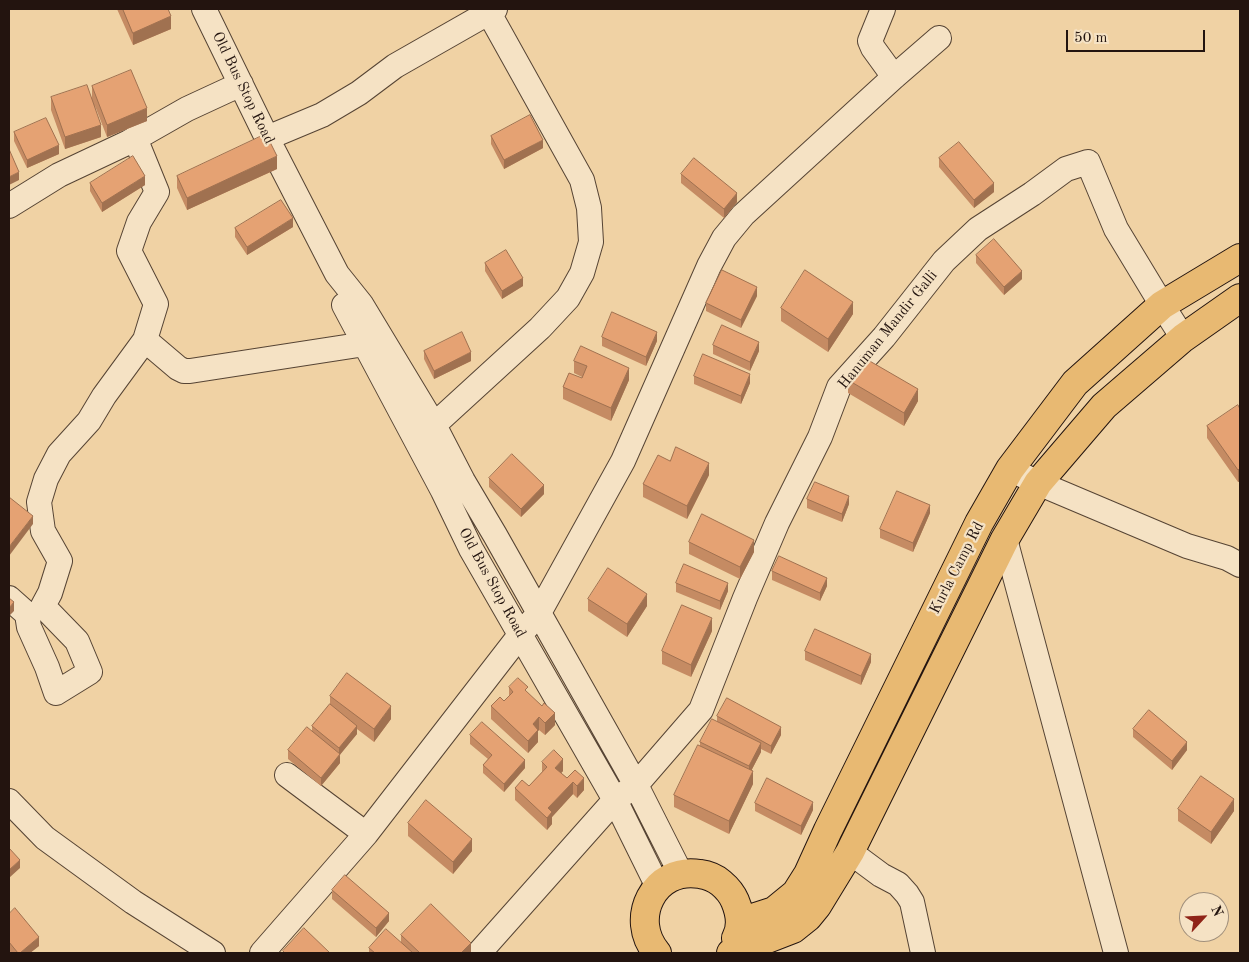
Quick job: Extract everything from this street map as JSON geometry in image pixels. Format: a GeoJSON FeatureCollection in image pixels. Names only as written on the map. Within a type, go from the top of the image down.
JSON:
{"type":"FeatureCollection","features":[{"type":"Feature","properties":{"kind":"main road","name":"Kurla Camp Rd"},"geometry":{"type":"LineString","coordinates":[[740,922],[774,911],[802,886],[979,523],[1010,469],[1074,383],[1162,305],[1240,258]]}},
{"type":"Feature","properties":{"kind":"main road","name":"Kurla Camp Rd"},"geometry":{"type":"LineString","coordinates":[[732,953],[790,941],[818,906],[850,852],[1005,539],[1038,483],[1104,406],[1183,338],[1240,298]]}},
{"type":"Feature","properties":{"kind":"main road"},"geometry":{"type":"LineString","coordinates":[[657,953],[647,937],[644,927],[647,905],[652,895],[670,881],[694,873],[706,875],[717,880],[727,888],[734,898],[740,922],[733,946],[727,953]]}},
{"type":"Feature","properties":{"kind":"street","name":"Old Bus Stop Road"},"geometry":{"type":"LineString","coordinates":[[204,9],[267,138],[337,274],[361,304],[434,424],[470,549],[614,800],[670,881]]}},
{"type":"Feature","properties":{"kind":"street"},"geometry":{"type":"LineString","coordinates":[[883,9],[870,41],[894,77]]}},
{"type":"Feature","properties":{"kind":"street"},"geometry":{"type":"LineString","coordinates":[[267,138],[322,115],[359,93],[395,66],[492,11],[582,180],[589,208],[591,242],[582,273],[568,298],[540,328],[434,424]]}},
{"type":"Feature","properties":{"kind":"street"},"geometry":{"type":"LineString","coordinates":[[262,953],[366,834],[539,613],[623,461],[709,266],[724,238],[743,215],[939,38]]}},
{"type":"Feature","properties":{"kind":"street"},"geometry":{"type":"LineString","coordinates":[[9,206],[59,174],[135,138],[187,109],[241,84]]}},
{"type":"Feature","properties":{"kind":"street"},"geometry":{"type":"LineString","coordinates":[[9,598],[27,614],[30,627],[56,693],[90,672],[77,641],[43,606],[50,593],[60,561],[43,531],[39,502],[46,479],[59,454],[89,421],[104,396],[145,340],[156,304],[129,250],[139,222],[156,192],[135,138]]}},
{"type":"Feature","properties":{"kind":"street","name":"Hanuman Mandir Galli"},"geometry":{"type":"LineString","coordinates":[[636,784],[701,710],[745,598],[774,531],[820,437],[839,387],[884,336],[944,261],[978,229],[1032,194],[1066,168],[1088,162],[1116,229],[1183,338]]}},
{"type":"Feature","properties":{"kind":"street","name":"Old Bus Stop Road"},"geometry":{"type":"LineString","coordinates":[[337,274],[343,304],[412,434],[453,486],[495,534],[636,784],[670,881]]}},
{"type":"Feature","properties":{"kind":"street"},"geometry":{"type":"LineString","coordinates":[[145,340],[184,371],[365,344]]}},
{"type":"Feature","properties":{"kind":"street"},"geometry":{"type":"LineString","coordinates":[[1010,469],[1038,483],[1187,546],[1236,561]]}},
{"type":"Feature","properties":{"kind":"street"},"geometry":{"type":"LineString","coordinates":[[1005,539],[1116,953]]}},
{"type":"Feature","properties":{"kind":"street"},"geometry":{"type":"LineString","coordinates":[[287,774],[366,834]]}},
{"type":"Feature","properties":{"kind":"street"},"geometry":{"type":"LineString","coordinates":[[479,953],[614,800],[636,784]]}},
{"type":"Feature","properties":{"kind":"street"},"geometry":{"type":"LineString","coordinates":[[9,800],[45,838],[133,902],[213,953]]}},
{"type":"Feature","properties":{"kind":"street"},"geometry":{"type":"LineString","coordinates":[[850,852],[880,875],[898,884],[907,894],[912,902],[923,953]]}},
{"type":"Feature","properties":{"kind":"building"},"geometry":{"type":"Polygon","coordinates":[[[123,9],[168,9],[171,16],[133,33],[123,9]]]}},
{"type":"Feature","properties":{"kind":"building"},"geometry":{"type":"Polygon","coordinates":[[[131,70],[147,108],[107,125],[92,86],[131,70]]]}},
{"type":"Feature","properties":{"kind":"building"},"geometry":{"type":"Polygon","coordinates":[[[87,85],[101,125],[65,137],[51,97],[87,85]]]}},
{"type":"Feature","properties":{"kind":"building"},"geometry":{"type":"Polygon","coordinates":[[[530,115],[543,140],[504,160],[491,136],[530,115]]]}},
{"type":"Feature","properties":{"kind":"building"},"geometry":{"type":"Polygon","coordinates":[[[46,118],[59,145],[27,160],[14,132],[46,118]]]}},
{"type":"Feature","properties":{"kind":"building"},"geometry":{"type":"Polygon","coordinates":[[[266,134],[277,156],[187,198],[177,176],[266,134]]]}},
{"type":"Feature","properties":{"kind":"building"},"geometry":{"type":"Polygon","coordinates":[[[959,142],[994,183],[974,200],[939,158],[959,142]]]}},
{"type":"Feature","properties":{"kind":"building"},"geometry":{"type":"Polygon","coordinates":[[[9,149],[19,172],[9,177],[9,149]]]}},
{"type":"Feature","properties":{"kind":"building"},"geometry":{"type":"Polygon","coordinates":[[[133,156],[145,176],[102,203],[90,183],[133,156]]]}},
{"type":"Feature","properties":{"kind":"building"},"geometry":{"type":"Polygon","coordinates":[[[694,158],[737,193],[724,209],[681,174],[694,158]]]}},
{"type":"Feature","properties":{"kind":"building"},"geometry":{"type":"Polygon","coordinates":[[[281,200],[293,218],[247,247],[235,228],[281,200]]]}},
{"type":"Feature","properties":{"kind":"building"},"geometry":{"type":"Polygon","coordinates":[[[994,239],[1022,271],[1004,287],[976,255],[994,239]]]}},
{"type":"Feature","properties":{"kind":"building"},"geometry":{"type":"Polygon","coordinates":[[[506,250],[523,278],[502,291],[485,263],[506,250]]]}},
{"type":"Feature","properties":{"kind":"building"},"geometry":{"type":"Polygon","coordinates":[[[722,270],[757,287],[741,320],[706,303],[722,270]]]}},
{"type":"Feature","properties":{"kind":"building"},"geometry":{"type":"Polygon","coordinates":[[[805,270],[853,302],[828,339],[781,308],[805,270]]]}},
{"type":"Feature","properties":{"kind":"building"},"geometry":{"type":"Polygon","coordinates":[[[612,312],[657,332],[646,357],[602,337],[612,312]]]}},
{"type":"Feature","properties":{"kind":"building"},"geometry":{"type":"Polygon","coordinates":[[[722,325],[759,342],[750,362],[713,345],[722,325]]]}},
{"type":"Feature","properties":{"kind":"building"},"geometry":{"type":"Polygon","coordinates":[[[462,332],[471,352],[434,371],[424,351],[462,332]]]}},
{"type":"Feature","properties":{"kind":"building"},"geometry":{"type":"Polygon","coordinates":[[[581,346],[629,368],[611,408],[563,387],[569,373],[582,378],[587,366],[574,361],[581,346]]]}},
{"type":"Feature","properties":{"kind":"building"},"geometry":{"type":"Polygon","coordinates":[[[703,354],[750,374],[741,396],[694,376],[703,354]]]}},
{"type":"Feature","properties":{"kind":"building"},"geometry":{"type":"Polygon","coordinates":[[[861,356],[918,389],[904,413],[848,380],[861,356]]]}},
{"type":"Feature","properties":{"kind":"building"},"geometry":{"type":"Polygon","coordinates":[[[1238,405],[1240,409],[1240,468],[1238,470],[1207,426],[1238,405]]]}},
{"type":"Feature","properties":{"kind":"building"},"geometry":{"type":"Polygon","coordinates":[[[676,447],[709,463],[687,506],[643,484],[658,455],[670,461],[676,447]]]}},
{"type":"Feature","properties":{"kind":"building"},"geometry":{"type":"Polygon","coordinates":[[[512,454],[544,485],[521,509],[489,478],[512,454]]]}},
{"type":"Feature","properties":{"kind":"building"},"geometry":{"type":"Polygon","coordinates":[[[815,482],[849,496],[842,514],[807,499],[815,482]]]}},
{"type":"Feature","properties":{"kind":"building"},"geometry":{"type":"Polygon","coordinates":[[[897,491],[930,505],[913,543],[880,529],[897,491]]]}},
{"type":"Feature","properties":{"kind":"building"},"geometry":{"type":"Polygon","coordinates":[[[9,497],[33,516],[9,547],[9,497]]]}},
{"type":"Feature","properties":{"kind":"building"},"geometry":{"type":"Polygon","coordinates":[[[702,514],[754,540],[740,567],[689,542],[702,514]]]}},
{"type":"Feature","properties":{"kind":"building"},"geometry":{"type":"Polygon","coordinates":[[[779,556],[827,578],[820,593],[772,571],[779,556]]]}},
{"type":"Feature","properties":{"kind":"building"},"geometry":{"type":"Polygon","coordinates":[[[684,564],[728,583],[720,601],[676,583],[684,564]]]}},
{"type":"Feature","properties":{"kind":"building"},"geometry":{"type":"Polygon","coordinates":[[[608,568],[647,594],[627,624],[588,599],[608,568]]]}},
{"type":"Feature","properties":{"kind":"building"},"geometry":{"type":"Polygon","coordinates":[[[9,598],[14,602],[9,608],[9,598]]]}},
{"type":"Feature","properties":{"kind":"building"},"geometry":{"type":"Polygon","coordinates":[[[682,605],[712,618],[691,665],[662,651],[682,605]]]}},
{"type":"Feature","properties":{"kind":"building"},"geometry":{"type":"Polygon","coordinates":[[[815,629],[871,654],[861,676],[805,651],[815,629]]]}},
{"type":"Feature","properties":{"kind":"building"},"geometry":{"type":"Polygon","coordinates":[[[347,673],[391,706],[374,729],[330,696],[347,673]]]}},
{"type":"Feature","properties":{"kind":"building"},"geometry":{"type":"Polygon","coordinates":[[[518,678],[528,687],[525,690],[542,706],[544,703],[555,713],[545,723],[539,717],[533,724],[538,730],[528,741],[491,706],[500,697],[504,701],[513,692],[509,687],[518,678]]]}},
{"type":"Feature","properties":{"kind":"building"},"geometry":{"type":"Polygon","coordinates":[[[727,698],[781,727],[771,746],[717,716],[727,698]]]}},
{"type":"Feature","properties":{"kind":"building"},"geometry":{"type":"Polygon","coordinates":[[[330,704],[357,726],[339,748],[312,726],[330,704]]]}},
{"type":"Feature","properties":{"kind":"building"},"geometry":{"type":"Polygon","coordinates":[[[1149,710],[1187,742],[1172,761],[1133,729],[1149,710]]]}},
{"type":"Feature","properties":{"kind":"building"},"geometry":{"type":"Polygon","coordinates":[[[712,719],[761,743],[749,766],[700,742],[712,719]]]}},
{"type":"Feature","properties":{"kind":"building"},"geometry":{"type":"Polygon","coordinates":[[[482,722],[525,760],[504,784],[483,765],[492,755],[470,735],[482,722]]]}},
{"type":"Feature","properties":{"kind":"building"},"geometry":{"type":"Polygon","coordinates":[[[307,727],[340,754],[321,778],[288,750],[307,727]]]}},
{"type":"Feature","properties":{"kind":"building"},"geometry":{"type":"Polygon","coordinates":[[[698,745],[753,771],[729,821],[674,795],[698,745]]]}},
{"type":"Feature","properties":{"kind":"building"},"geometry":{"type":"Polygon","coordinates":[[[554,750],[563,759],[555,768],[567,778],[575,770],[584,778],[577,786],[573,782],[548,808],[552,812],[547,818],[515,788],[522,780],[529,786],[547,767],[542,762],[554,750]]]}},
{"type":"Feature","properties":{"kind":"building"},"geometry":{"type":"Polygon","coordinates":[[[1201,776],[1234,799],[1211,832],[1178,809],[1201,776]]]}},
{"type":"Feature","properties":{"kind":"building"},"geometry":{"type":"Polygon","coordinates":[[[767,778],[813,802],[801,826],[755,803],[767,778]]]}},
{"type":"Feature","properties":{"kind":"building"},"geometry":{"type":"Polygon","coordinates":[[[426,800],[472,839],[453,862],[408,823],[426,800]]]}},
{"type":"Feature","properties":{"kind":"building"},"geometry":{"type":"Polygon","coordinates":[[[9,848],[20,860],[9,870],[9,848]]]}},
{"type":"Feature","properties":{"kind":"building"},"geometry":{"type":"Polygon","coordinates":[[[345,875],[389,913],[376,928],[332,890],[345,875]]]}},
{"type":"Feature","properties":{"kind":"building"},"geometry":{"type":"Polygon","coordinates":[[[431,904],[471,943],[461,953],[420,953],[401,935],[431,904]]]}},
{"type":"Feature","properties":{"kind":"building"},"geometry":{"type":"Polygon","coordinates":[[[15,908],[39,937],[20,953],[9,942],[9,914],[15,908]]]}},
{"type":"Feature","properties":{"kind":"building"},"geometry":{"type":"Polygon","coordinates":[[[304,928],[330,953],[285,953],[283,951],[304,928]]]}},
{"type":"Feature","properties":{"kind":"building"},"geometry":{"type":"Polygon","coordinates":[[[386,929],[413,953],[375,953],[369,948],[386,929]]]}}]}
